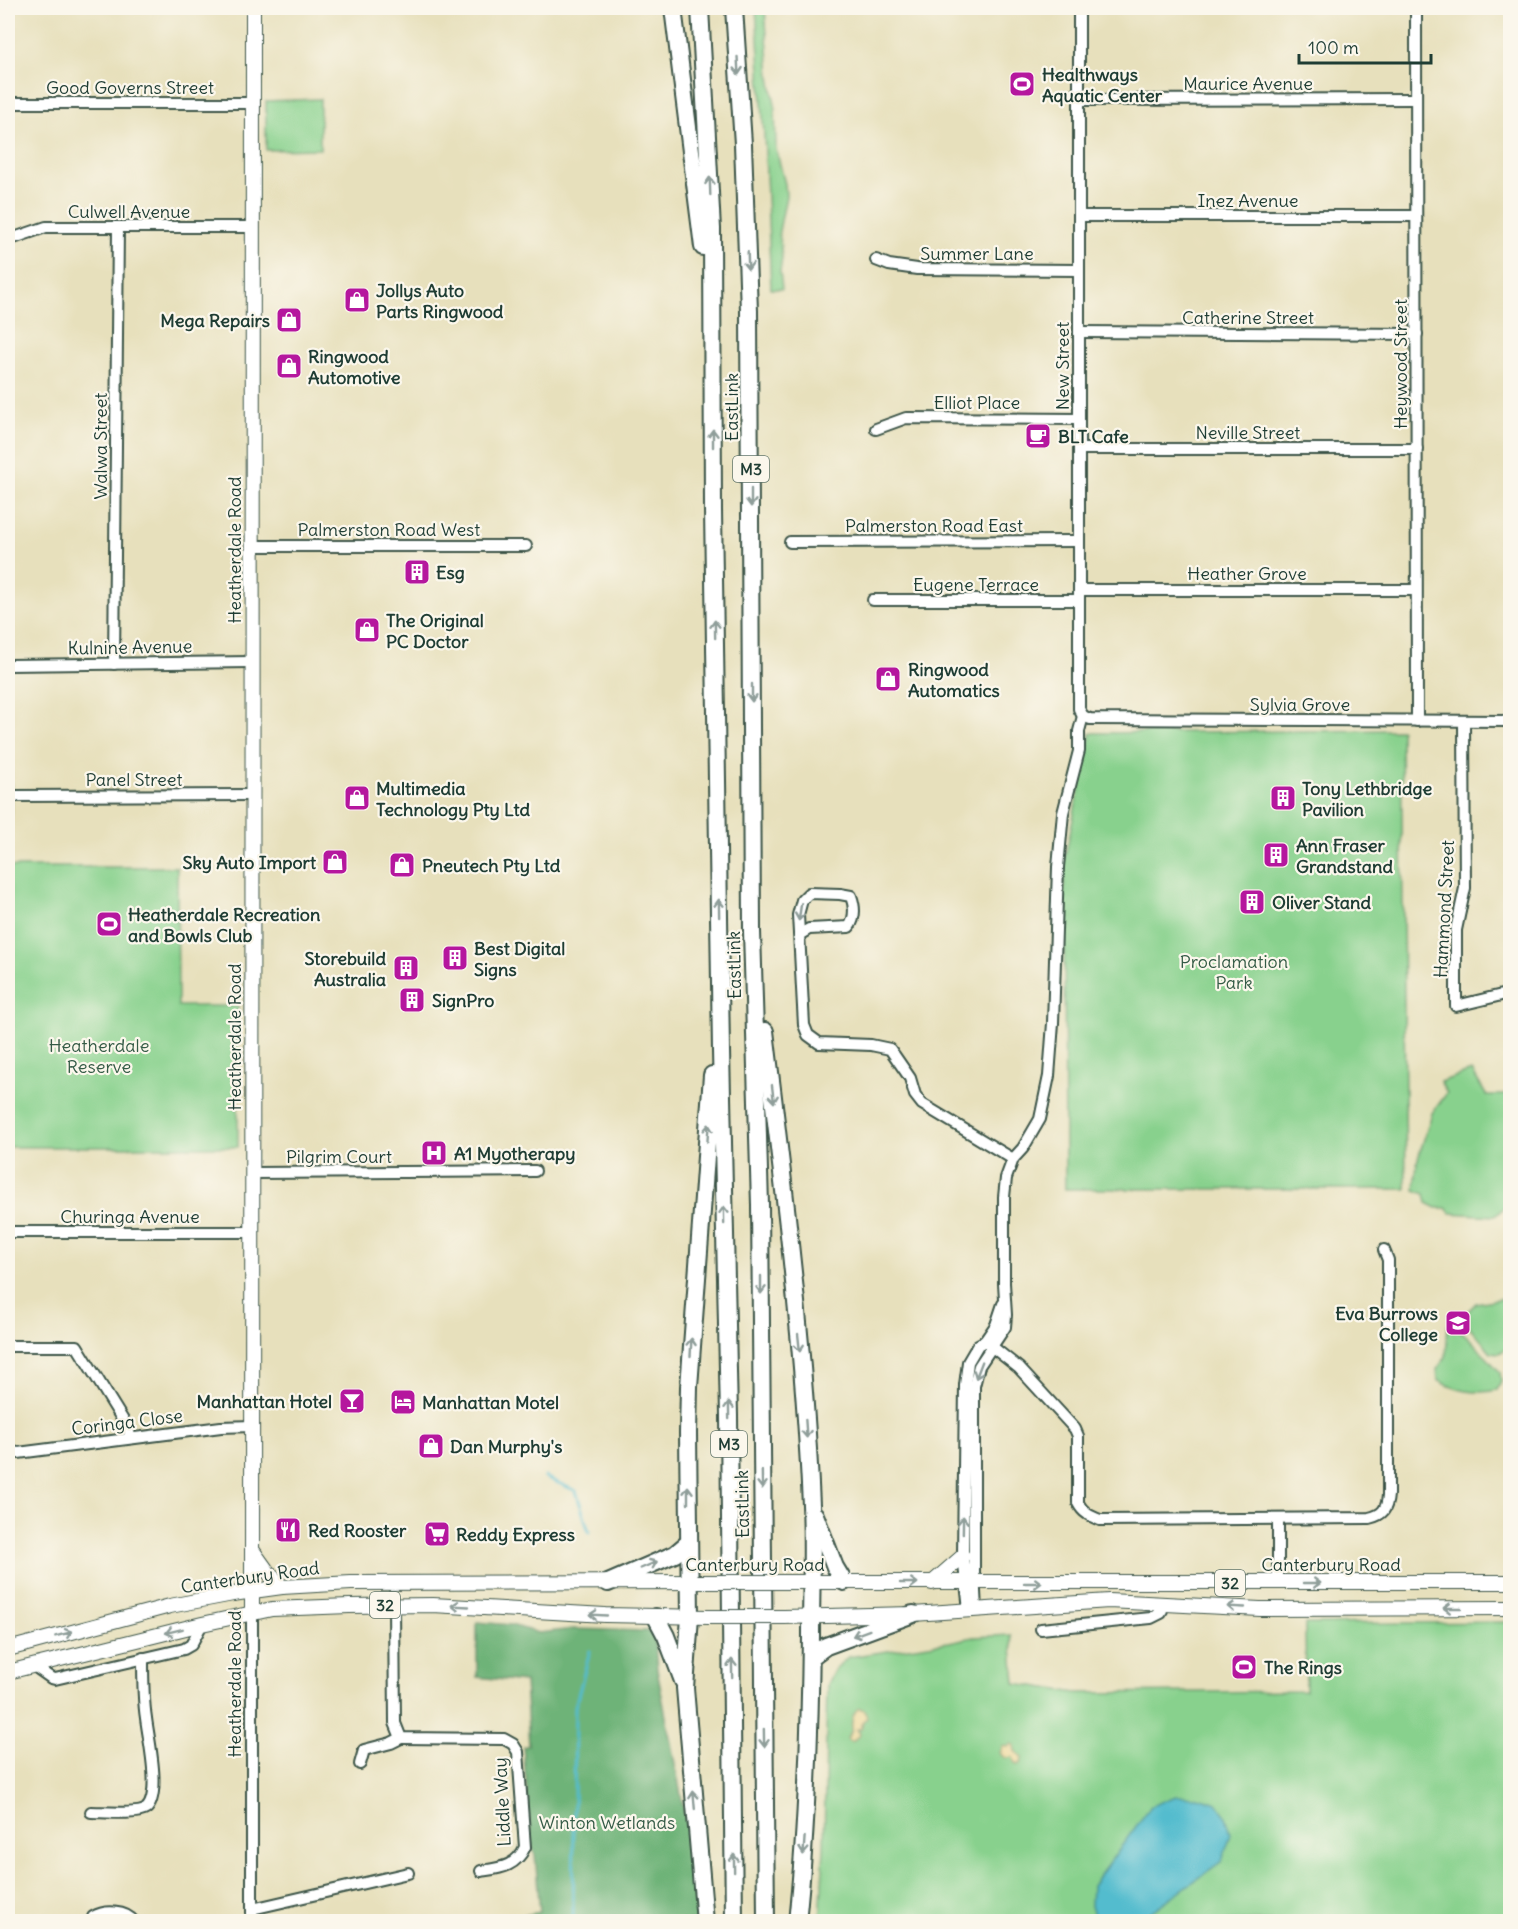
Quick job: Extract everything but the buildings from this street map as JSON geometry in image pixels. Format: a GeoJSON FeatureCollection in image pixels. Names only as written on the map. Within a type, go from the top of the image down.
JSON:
{"type":"FeatureCollection","features":[{"type":"Feature","properties":{"kind":"highway"},"geometry":{"type":"LineString","coordinates":[[673,8],[712,329]]}},
{"type":"Feature","properties":{"kind":"highway","name":"EastLink"},"geometry":{"type":"LineString","coordinates":[[700,8],[710,185],[720,966],[729,1416],[734,1922]]}},
{"type":"Feature","properties":{"kind":"highway","name":"EastLink"},"geometry":{"type":"LineString","coordinates":[[734,8],[743,144],[749,311],[752,931],[760,1205],[766,1922]]}},
{"type":"Feature","properties":{"kind":"highway"},"geometry":{"type":"LineString","coordinates":[[752,931],[781,1160],[800,1350],[812,1506],[811,1724],[797,1922]]}},
{"type":"Feature","properties":{"kind":"highway"},"geometry":{"type":"LineString","coordinates":[[705,1922],[685,1688],[690,1617],[688,1433],[692,1324],[720,966]]}},
{"type":"Feature","properties":{"kind":"highway"},"geometry":{"type":"LineString","coordinates":[[812,1506],[835,1567],[844,1582]]}},
{"type":"Feature","properties":{"kind":"highway"},"geometry":{"type":"LineString","coordinates":[[608,1583],[675,1554],[688,1543]]}},
{"type":"Feature","properties":{"kind":"highway"},"geometry":{"type":"LineString","coordinates":[[811,1657],[826,1646],[913,1614]]}},
{"type":"Feature","properties":{"kind":"highway"},"geometry":{"type":"LineString","coordinates":[[656,1617],[666,1636],[685,1688]]}},
{"type":"Feature","properties":{"kind":"main road","name":"Heatherdale Road"},"geometry":{"type":"LineString","coordinates":[[252,1614],[253,8]]}},
{"type":"Feature","properties":{"kind":"main road"},"geometry":{"type":"LineString","coordinates":[[253,1551],[282,1587]]}},
{"type":"Feature","properties":{"kind":"main road"},"geometry":{"type":"LineString","coordinates":[[932,1583],[963,1556]]}},
{"type":"Feature","properties":{"kind":"main road","name":"Canterbury Road"},"geometry":{"type":"LineString","coordinates":[[8,1649],[170,1606],[282,1587],[351,1583],[1510,1581]]}},
{"type":"Feature","properties":{"kind":"main road"},"geometry":{"type":"LineString","coordinates":[[1260,1583],[1260,1608]]}},
{"type":"Feature","properties":{"kind":"main road","name":"Canterbury Road"},"geometry":{"type":"LineString","coordinates":[[8,1672],[202,1624],[282,1609],[433,1605],[656,1617],[811,1617],[913,1614],[1110,1601],[1260,1608],[1510,1608]]}},
{"type":"Feature","properties":{"kind":"street","name":"New Street"},"geometry":{"type":"LineString","coordinates":[[1013,1159],[1023,1149],[1040,1119],[1049,1076],[1058,867],[1063,813],[1079,751],[1079,731],[1087,717],[1079,709],[1079,8]]}},
{"type":"Feature","properties":{"kind":"street","name":"Heywood Street"},"geometry":{"type":"LineString","coordinates":[[1416,8],[1417,721]]}},
{"type":"Feature","properties":{"kind":"street","name":"Maurice Avenue"},"geometry":{"type":"LineString","coordinates":[[1079,100],[1416,99]]}},
{"type":"Feature","properties":{"kind":"street","name":"Good Governs Street"},"geometry":{"type":"LineString","coordinates":[[8,103],[252,103]]}},
{"type":"Feature","properties":{"kind":"street","name":"Inez Avenue"},"geometry":{"type":"LineString","coordinates":[[1079,216],[1416,216]]}},
{"type":"Feature","properties":{"kind":"street","name":"Culwell Avenue"},"geometry":{"type":"LineString","coordinates":[[8,240],[46,227],[252,227]]}},
{"type":"Feature","properties":{"kind":"street","name":"Walwa Street"},"geometry":{"type":"LineString","coordinates":[[114,664],[118,227]]}},
{"type":"Feature","properties":{"kind":"street","name":"Summer Lane"},"geometry":{"type":"LineString","coordinates":[[876,260],[889,265],[917,269],[1079,270]]}},
{"type":"Feature","properties":{"kind":"street","name":"Catherine Street"},"geometry":{"type":"LineString","coordinates":[[1079,332],[1417,334]]}},
{"type":"Feature","properties":{"kind":"street","name":"Elliot Place"},"geometry":{"type":"LineString","coordinates":[[876,429],[906,418],[1079,419]]}},
{"type":"Feature","properties":{"kind":"street","name":"Neville Street"},"geometry":{"type":"LineString","coordinates":[[1079,449],[1417,449]]}},
{"type":"Feature","properties":{"kind":"street","name":"Palmerston Road East"},"geometry":{"type":"LineString","coordinates":[[790,542],[1079,541]]}},
{"type":"Feature","properties":{"kind":"street","name":"Palmerston Road West"},"geometry":{"type":"LineString","coordinates":[[253,546],[526,546]]}},
{"type":"Feature","properties":{"kind":"street","name":"Heather Grove"},"geometry":{"type":"LineString","coordinates":[[1079,595],[1416,590]]}},
{"type":"Feature","properties":{"kind":"street","name":"Eugene Terrace"},"geometry":{"type":"LineString","coordinates":[[873,600],[1079,595]]}},
{"type":"Feature","properties":{"kind":"street","name":"Kulnine Avenue"},"geometry":{"type":"LineString","coordinates":[[8,665],[252,662]]}},
{"type":"Feature","properties":{"kind":"street","name":"Sylvia Grove"},"geometry":{"type":"LineString","coordinates":[[1087,717],[1510,721]]}},
{"type":"Feature","properties":{"kind":"street","name":"Hammond Street"},"geometry":{"type":"LineString","coordinates":[[1464,721],[1465,888],[1456,930],[1456,1006],[1510,993]]}},
{"type":"Feature","properties":{"kind":"street","name":"Panel Street"},"geometry":{"type":"LineString","coordinates":[[15,795],[252,795]]}},
{"type":"Feature","properties":{"kind":"street"},"geometry":{"type":"LineString","coordinates":[[799,935],[808,929],[849,927],[854,914],[851,896],[809,893],[802,900],[798,915],[799,935],[804,1025],[808,1035],[819,1043],[871,1045],[890,1049],[910,1078],[915,1095],[922,1104],[1013,1159],[1006,1178],[1004,1197],[1005,1298],[979,1366],[974,1386],[970,1583],[973,1610]]}},
{"type":"Feature","properties":{"kind":"street","name":"Pilgrim Court"},"geometry":{"type":"LineString","coordinates":[[252,1173],[535,1171]]}},
{"type":"Feature","properties":{"kind":"street","name":"Churinga Avenue"},"geometry":{"type":"LineString","coordinates":[[8,1232],[252,1232]]}},
{"type":"Feature","properties":{"kind":"street"},"geometry":{"type":"LineString","coordinates":[[970,1583],[963,1556],[965,1385],[968,1362],[978,1345],[988,1345],[1019,1368],[1075,1429],[1078,1436],[1078,1503],[1088,1515],[1100,1520],[1369,1518],[1383,1512],[1387,1506],[1389,1441],[1388,1260],[1384,1250]]}},
{"type":"Feature","properties":{"kind":"street"},"geometry":{"type":"LineString","coordinates":[[8,1346],[77,1346],[129,1430],[130,1438]]}},
{"type":"Feature","properties":{"kind":"street","name":"Coringa Close"},"geometry":{"type":"LineString","coordinates":[[8,1451],[18,1453],[221,1426],[252,1426]]}},
{"type":"Feature","properties":{"kind":"street"},"geometry":{"type":"LineString","coordinates":[[1278,1519],[1278,1583]]}},
{"type":"Feature","properties":{"kind":"street"},"geometry":{"type":"LineString","coordinates":[[1041,1629],[1152,1618],[1161,1613],[1164,1603]]}},
{"type":"Feature","properties":{"kind":"street"},"geometry":{"type":"LineString","coordinates":[[394,1605],[395,1723],[401,1738]]}},
{"type":"Feature","properties":{"kind":"street","name":"Heatherdale Road"},"geometry":{"type":"LineString","coordinates":[[252,1614],[252,1922]]}},
{"type":"Feature","properties":{"kind":"street"},"geometry":{"type":"LineString","coordinates":[[34,1666],[55,1679],[184,1649],[191,1645],[202,1624]]}},
{"type":"Feature","properties":{"kind":"street"},"geometry":{"type":"LineString","coordinates":[[91,1812],[138,1812],[146,1809],[152,1799],[153,1759],[146,1718],[143,1658]]}},
{"type":"Feature","properties":{"kind":"street","name":"Liddle Way"},"geometry":{"type":"LineString","coordinates":[[360,1764],[364,1750],[401,1738],[504,1739],[513,1744],[518,1752],[525,1847],[520,1858],[510,1864],[481,1871]]}},
{"type":"Feature","properties":{"kind":"street"},"geometry":{"type":"LineString","coordinates":[[252,1909],[408,1873]]}},
{"type":"Feature","properties":{"kind":"street"},"geometry":{"type":"LineString","coordinates":[[92,1922],[93,1917],[100,1913],[124,1913],[134,1922]]}},
{"type":"Feature","properties":{"kind":"green space"},"geometry":{"type":"Polygon","coordinates":[[[756,8],[765,8],[770,77],[775,104],[776,149],[785,184],[786,196],[779,231],[782,289],[771,289],[756,8]]]}},
{"type":"Feature","properties":{"kind":"green space"},"geometry":{"type":"Polygon","coordinates":[[[320,99],[320,149],[266,150],[266,101],[320,99]]]}},
{"type":"Feature","properties":{"kind":"green space","name":"Heatherdale Reserve"},"geometry":{"type":"Polygon","coordinates":[[[8,728],[11,728],[10,867],[177,867],[178,1006],[238,1006],[238,1147],[8,1147],[8,728]]]}},
{"type":"Feature","properties":{"kind":"green space","name":"Proclamation Park"},"geometry":{"type":"Polygon","coordinates":[[[1401,730],[1406,1189],[1065,1189],[1064,861],[1091,733],[1401,730]]]}},
{"type":"Feature","properties":{"kind":"green space"},"geometry":{"type":"Polygon","coordinates":[[[1472,1071],[1486,1095],[1510,1095],[1510,1202],[1495,1216],[1450,1213],[1446,1208],[1437,1208],[1427,1203],[1425,1194],[1415,1190],[1417,1162],[1432,1113],[1447,1093],[1440,1082],[1472,1071]]]}},
{"type":"Feature","properties":{"kind":"green space"},"geometry":{"type":"Polygon","coordinates":[[[1505,1298],[1510,1302],[1510,1347],[1499,1353],[1491,1352],[1468,1325],[1468,1311],[1476,1303],[1505,1298]]]}},
{"type":"Feature","properties":{"kind":"green space"},"geometry":{"type":"Polygon","coordinates":[[[1448,1324],[1469,1338],[1500,1372],[1501,1382],[1497,1390],[1466,1391],[1438,1380],[1437,1369],[1446,1357],[1448,1324]]]}},
{"type":"Feature","properties":{"kind":"green space","name":"Winton Wetlands"},"geometry":{"type":"Polygon","coordinates":[[[477,1622],[511,1625],[539,1633],[574,1629],[648,1631],[655,1640],[657,1670],[689,1837],[697,1921],[499,1921],[540,1912],[523,1747],[529,1745],[525,1682],[477,1677],[477,1622]]]}},
{"type":"Feature","properties":{"kind":"green space"},"geometry":{"type":"Polygon","coordinates":[[[1510,1622],[1510,1921],[820,1922],[824,1848],[827,1684],[835,1669],[848,1657],[973,1637],[1011,1635],[1015,1683],[1077,1693],[1306,1691],[1305,1624],[1510,1622]]]}},
{"type":"Feature","properties":{"kind":"sand"},"geometry":{"type":"Polygon","coordinates":[[[859,1708],[865,1710],[867,1718],[863,1721],[861,1729],[857,1729],[860,1734],[854,1741],[849,1741],[847,1738],[852,1730],[852,1718],[859,1708]]]}},
{"type":"Feature","properties":{"kind":"sand"},"geometry":{"type":"Polygon","coordinates":[[[1011,1744],[1022,1757],[1021,1763],[1017,1765],[1013,1757],[1004,1758],[1000,1753],[1003,1746],[1008,1747],[1011,1744]]]}},
{"type":"Feature","properties":{"kind":"water"},"geometry":{"type":"Polygon","coordinates":[[[1176,1796],[1198,1797],[1217,1803],[1226,1816],[1231,1834],[1222,1861],[1138,1921],[1096,1921],[1091,1906],[1092,1886],[1151,1806],[1176,1796]]]}},
{"type":"Feature","properties":{"kind":"waterway"},"geometry":{"type":"LineString","coordinates":[[545,1477],[576,1491],[589,1532]]}},
{"type":"Feature","properties":{"kind":"waterway"},"geometry":{"type":"LineString","coordinates":[[573,1922],[575,1707],[590,1651]]}},
{"type":"Feature","properties":{"kind":"place","name":"Healthways Aquatic Center"},"geometry":{"type":"Point","coordinates":[1022,84]}},
{"type":"Feature","properties":{"kind":"place","name":"Jollys Auto Parts Ringwood"},"geometry":{"type":"Point","coordinates":[357,300]}},
{"type":"Feature","properties":{"kind":"place","name":"Mega Repairs"},"geometry":{"type":"Point","coordinates":[289,320]}},
{"type":"Feature","properties":{"kind":"place","name":"Ringwood Automotive"},"geometry":{"type":"Point","coordinates":[289,366]}},
{"type":"Feature","properties":{"kind":"place","name":"BLT Cafe"},"geometry":{"type":"Point","coordinates":[1038,436]}},
{"type":"Feature","properties":{"kind":"place","name":"Esg"},"geometry":{"type":"Point","coordinates":[417,572]}},
{"type":"Feature","properties":{"kind":"place","name":"The Original PC Doctor"},"geometry":{"type":"Point","coordinates":[367,630]}},
{"type":"Feature","properties":{"kind":"place","name":"Ringwood Automatics"},"geometry":{"type":"Point","coordinates":[888,679]}},
{"type":"Feature","properties":{"kind":"place","name":"Multimedia Technology Pty Ltd"},"geometry":{"type":"Point","coordinates":[357,798]}},
{"type":"Feature","properties":{"kind":"place","name":"Tony Lethbridge Pavilion"},"geometry":{"type":"Point","coordinates":[1283,798]}},
{"type":"Feature","properties":{"kind":"place","name":"Ann Fraser Grandstand"},"geometry":{"type":"Point","coordinates":[1276,855]}},
{"type":"Feature","properties":{"kind":"place","name":"Sky Auto Import"},"geometry":{"type":"Point","coordinates":[335,862]}},
{"type":"Feature","properties":{"kind":"place","name":"Pneutech Pty Ltd"},"geometry":{"type":"Point","coordinates":[402,865]}},
{"type":"Feature","properties":{"kind":"place","name":"Oliver Stand"},"geometry":{"type":"Point","coordinates":[1252,902]}},
{"type":"Feature","properties":{"kind":"place","name":"Heatherdale Recreation and Bowls Club"},"geometry":{"type":"Point","coordinates":[109,924]}},
{"type":"Feature","properties":{"kind":"place","name":"Best Digital Signs"},"geometry":{"type":"Point","coordinates":[455,958]}},
{"type":"Feature","properties":{"kind":"place","name":"Storebuild Australia"},"geometry":{"type":"Point","coordinates":[406,968]}},
{"type":"Feature","properties":{"kind":"place","name":"SignPro"},"geometry":{"type":"Point","coordinates":[412,1000]}},
{"type":"Feature","properties":{"kind":"place","name":"A1 Myotherapy"},"geometry":{"type":"Point","coordinates":[434,1153]}},
{"type":"Feature","properties":{"kind":"place","name":"Eva Burrows College"},"geometry":{"type":"Point","coordinates":[1458,1323]}},
{"type":"Feature","properties":{"kind":"place","name":"Manhattan Hotel"},"geometry":{"type":"Point","coordinates":[352,1401]}},
{"type":"Feature","properties":{"kind":"place","name":"Manhattan Motel"},"geometry":{"type":"Point","coordinates":[403,1402]}},
{"type":"Feature","properties":{"kind":"place","name":"Dan Murphy's"},"geometry":{"type":"Point","coordinates":[431,1446]}},
{"type":"Feature","properties":{"kind":"place","name":"Red Rooster"},"geometry":{"type":"Point","coordinates":[288,1530]}},
{"type":"Feature","properties":{"kind":"place","name":"Reddy Express"},"geometry":{"type":"Point","coordinates":[437,1534]}},
{"type":"Feature","properties":{"kind":"place","name":"The Rings"},"geometry":{"type":"Point","coordinates":[1244,1667]}}]}
